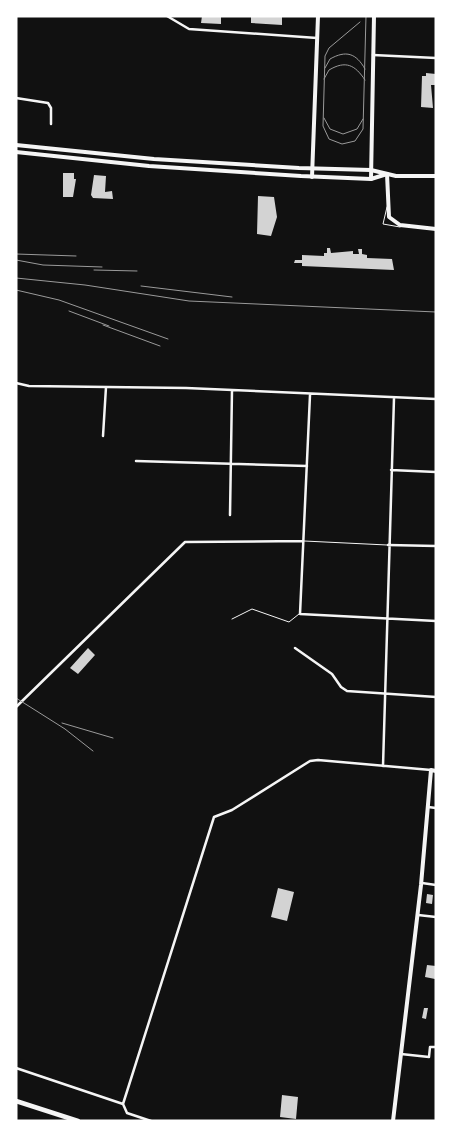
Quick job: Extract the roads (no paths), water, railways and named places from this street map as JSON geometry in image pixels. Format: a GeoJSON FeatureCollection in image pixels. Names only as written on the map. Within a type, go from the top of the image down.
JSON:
{"type":"FeatureCollection","features":[{"type":"Feature","properties":{"kind":"highway"},"geometry":{"type":"LineString","coordinates":[[16,1101],[78,1121]]}},
{"type":"Feature","properties":{"kind":"main road"},"geometry":{"type":"LineString","coordinates":[[312,176],[318,16]]}},
{"type":"Feature","properties":{"kind":"main road"},"geometry":{"type":"LineString","coordinates":[[371,179],[374,16]]}},
{"type":"Feature","properties":{"kind":"main road"},"geometry":{"type":"LineString","coordinates":[[16,145],[154,159],[371,170],[387,174],[436,176]]}},
{"type":"Feature","properties":{"kind":"main road"},"geometry":{"type":"LineString","coordinates":[[16,152],[149,166],[300,176],[371,179],[387,174]]}},
{"type":"Feature","properties":{"kind":"main road"},"geometry":{"type":"LineString","coordinates":[[387,174],[387,205],[389,217],[394,223],[408,227],[436,228]]}},
{"type":"Feature","properties":{"kind":"main road"},"geometry":{"type":"LineString","coordinates":[[393,1121],[422,883],[428,808],[434,770]]}},
{"type":"Feature","properties":{"kind":"street"},"geometry":{"type":"LineString","coordinates":[[167,16],[189,29],[317,38]]}},
{"type":"Feature","properties":{"kind":"street"},"geometry":{"type":"LineString","coordinates":[[373,55],[436,58]]}},
{"type":"Feature","properties":{"kind":"street"},"geometry":{"type":"LineString","coordinates":[[16,98],[48,103],[51,108],[51,124]]}},
{"type":"Feature","properties":{"kind":"street"},"geometry":{"type":"LineString","coordinates":[[16,383],[30,386],[232,390],[310,395],[436,399]]}},
{"type":"Feature","properties":{"kind":"street"},"geometry":{"type":"LineString","coordinates":[[103,436],[106,387]]}},
{"type":"Feature","properties":{"kind":"street"},"geometry":{"type":"LineString","coordinates":[[230,515],[232,390]]}},
{"type":"Feature","properties":{"kind":"street"},"geometry":{"type":"LineString","coordinates":[[310,395],[300,614],[436,621]]}},
{"type":"Feature","properties":{"kind":"street"},"geometry":{"type":"LineString","coordinates":[[383,766],[388,545],[394,398]]}},
{"type":"Feature","properties":{"kind":"street"},"geometry":{"type":"LineString","coordinates":[[136,462],[307,466]]}},
{"type":"Feature","properties":{"kind":"street"},"geometry":{"type":"LineString","coordinates":[[391,470],[436,472]]}},
{"type":"Feature","properties":{"kind":"street"},"geometry":{"type":"LineString","coordinates":[[16,707],[186,542],[303,541]]}},
{"type":"Feature","properties":{"kind":"street"},"geometry":{"type":"LineString","coordinates":[[388,545],[436,546]]}},
{"type":"Feature","properties":{"kind":"street"},"geometry":{"type":"LineString","coordinates":[[295,648],[332,674],[341,687],[347,691],[436,697]]}},
{"type":"Feature","properties":{"kind":"street"},"geometry":{"type":"LineString","coordinates":[[151,1121],[127,1114],[124,1104],[214,817],[232,810],[310,761],[434,770]]}},
{"type":"Feature","properties":{"kind":"street"},"geometry":{"type":"LineString","coordinates":[[428,808],[436,808]]}},
{"type":"Feature","properties":{"kind":"street"},"geometry":{"type":"LineString","coordinates":[[422,883],[436,885]]}},
{"type":"Feature","properties":{"kind":"street"},"geometry":{"type":"LineString","coordinates":[[418,915],[436,917]]}},
{"type":"Feature","properties":{"kind":"street"},"geometry":{"type":"LineString","coordinates":[[401,1054],[429,1057],[430,1047],[436,1046]]}},
{"type":"Feature","properties":{"kind":"street"},"geometry":{"type":"LineString","coordinates":[[16,1068],[124,1104]]}},
{"type":"Feature","properties":{"kind":"lane"},"geometry":{"type":"LineString","coordinates":[[387,205],[382,224],[385,226],[408,227]]}},
{"type":"Feature","properties":{"kind":"lane"},"geometry":{"type":"LineString","coordinates":[[303,541],[388,545]]}},
{"type":"Feature","properties":{"kind":"lane"},"geometry":{"type":"LineString","coordinates":[[232,618],[252,609],[289,622],[300,614]]}},
{"type":"Feature","properties":{"kind":"tram line"},"geometry":{"type":"LineString","coordinates":[[360,22],[329,48],[325,56],[323,126],[329,139],[342,144],[355,141],[363,129],[366,16]]}},
{"type":"Feature","properties":{"kind":"tram line"},"geometry":{"type":"LineString","coordinates":[[325,68],[330,59],[346,54],[358,59],[365,69]]}},
{"type":"Feature","properties":{"kind":"tram line"},"geometry":{"type":"LineString","coordinates":[[324,79],[329,70],[345,65],[354,68],[365,80]]}},
{"type":"Feature","properties":{"kind":"tram line"},"geometry":{"type":"LineString","coordinates":[[324,118],[330,129],[343,134],[357,129],[363,119]]}},
{"type":"Feature","properties":{"kind":"railway"},"geometry":{"type":"LineString","coordinates":[[16,254],[76,256]]}},
{"type":"Feature","properties":{"kind":"railway"},"geometry":{"type":"LineString","coordinates":[[16,260],[43,265],[102,267]]}},
{"type":"Feature","properties":{"kind":"railway"},"geometry":{"type":"LineString","coordinates":[[94,270],[137,271]]}},
{"type":"Feature","properties":{"kind":"railway"},"geometry":{"type":"LineString","coordinates":[[16,278],[85,285],[189,301],[436,312]]}},
{"type":"Feature","properties":{"kind":"railway"},"geometry":{"type":"LineString","coordinates":[[141,286],[232,297]]}},
{"type":"Feature","properties":{"kind":"railway"},"geometry":{"type":"LineString","coordinates":[[16,290],[59,300],[168,339]]}},
{"type":"Feature","properties":{"kind":"railway"},"geometry":{"type":"LineString","coordinates":[[69,311],[109,326]]}},
{"type":"Feature","properties":{"kind":"railway"},"geometry":{"type":"LineString","coordinates":[[103,325],[160,346]]}},
{"type":"Feature","properties":{"kind":"railway"},"geometry":{"type":"LineString","coordinates":[[16,698],[65,729],[93,751]]}},
{"type":"Feature","properties":{"kind":"railway"},"geometry":{"type":"LineString","coordinates":[[62,723],[113,738]]}}]}
